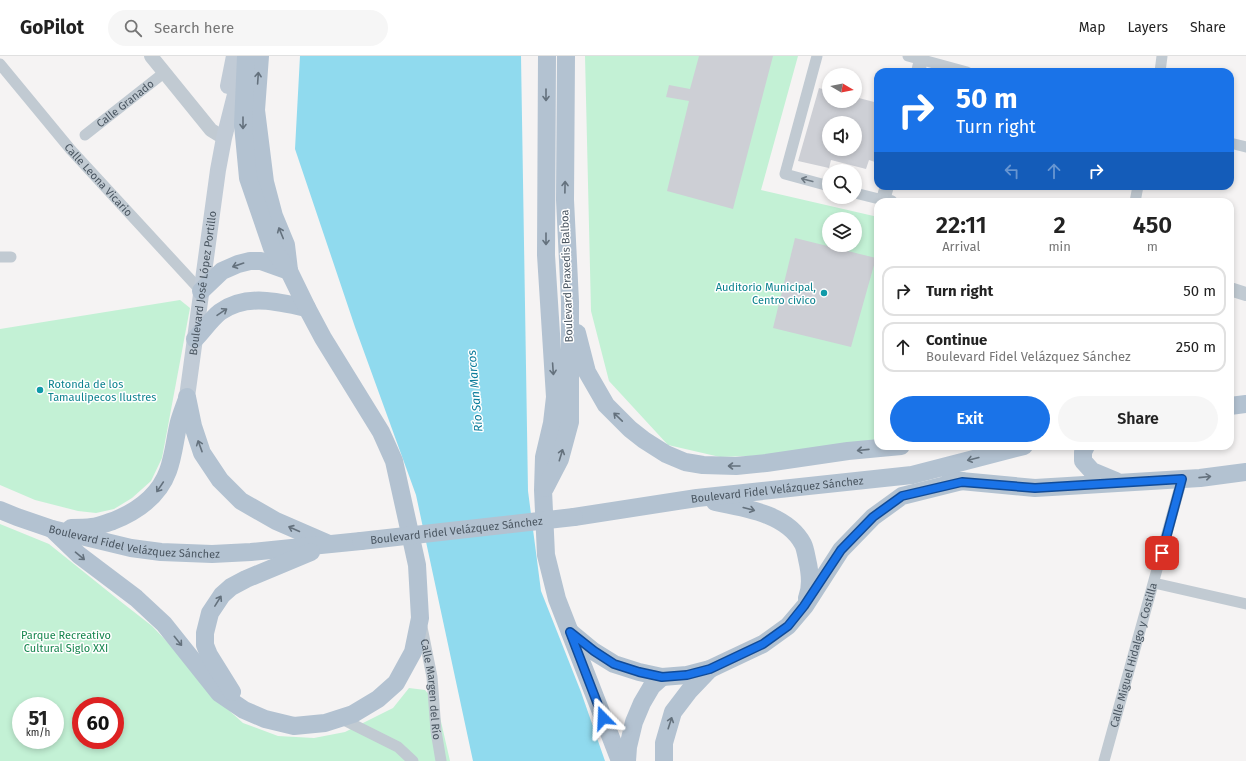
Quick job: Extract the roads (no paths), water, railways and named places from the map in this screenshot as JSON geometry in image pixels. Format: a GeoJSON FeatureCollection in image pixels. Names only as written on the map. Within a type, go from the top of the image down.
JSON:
{"type":"FeatureCollection","features":[{"type":"Feature","properties":{"kind":"main road","name":"Boulevard José López Portillo"},"geometry":{"type":"LineString","coordinates":[[187,397],[218,170],[221,137],[234,56]]}},
{"type":"Feature","properties":{"kind":"main road","name":"Boulevard José López Portillo"},"geometry":{"type":"LineString","coordinates":[[221,137],[246,56]]}},
{"type":"Feature","properties":{"kind":"main road"},"geometry":{"type":"LineString","coordinates":[[52,529],[79,555],[136,598],[159,619],[219,692],[244,710],[265,719],[294,726],[325,723],[353,714],[378,699],[396,683],[413,652],[420,618],[417,565],[394,462],[381,432],[323,338],[289,271],[272,248],[248,178],[243,125],[246,56]]}},
{"type":"Feature","properties":{"kind":"main road"},"geometry":{"type":"LineString","coordinates":[[260,56],[256,110],[265,182],[274,216],[286,245],[289,271]]}},
{"type":"Feature","properties":{"kind":"main road","name":"Boulevard Praxedis Balboa"},"geometry":{"type":"LineString","coordinates":[[547,56],[546,255],[555,397],[552,423],[544,458],[543,490],[546,555],[558,599],[620,761]]}},
{"type":"Feature","properties":{"kind":"main road","name":"Boulevard Praxedis Balboa"},"geometry":{"type":"LineString","coordinates":[[543,490],[560,459],[570,422],[570,302],[565,200],[566,56]]}},
{"type":"Feature","properties":{"kind":"main road"},"geometry":{"type":"LineString","coordinates":[[201,291],[222,271],[238,264],[250,261],[261,262],[289,271]]}},
{"type":"Feature","properties":{"kind":"main road"},"geometry":{"type":"LineString","coordinates":[[195,340],[220,312],[232,306],[260,300],[307,308]]}},
{"type":"Feature","properties":{"kind":"main road"},"geometry":{"type":"LineString","coordinates":[[570,302],[578,341],[588,372],[606,406],[644,440],[672,457],[685,462],[704,465],[736,466],[874,449]]}},
{"type":"Feature","properties":{"kind":"main road"},"geometry":{"type":"LineString","coordinates":[[52,529],[102,525],[130,513],[146,503],[162,484],[168,470],[187,397]]}},
{"type":"Feature","properties":{"kind":"main road"},"geometry":{"type":"LineString","coordinates":[[187,397],[193,426],[202,453],[220,480],[241,501],[276,521],[330,545]]}},
{"type":"Feature","properties":{"kind":"main road","name":"Boulevard Fidel Velázquez Sánchez"},"geometry":{"type":"LineString","coordinates":[[0,510],[8,516],[52,529],[131,548],[161,552],[212,554],[251,552],[330,545],[574,517],[697,498],[916,474],[1009,450]]}},
{"type":"Feature","properties":{"kind":"main road"},"geometry":{"type":"LineString","coordinates":[[1084,450],[1083,462],[1092,471],[1121,483]]}},
{"type":"Feature","properties":{"kind":"main road","name":"Boulevard Fidel Velázquez Sánchez"},"geometry":{"type":"LineString","coordinates":[[916,474],[962,482],[1035,488],[1182,479],[1246,472]]}},
{"type":"Feature","properties":{"kind":"main road"},"geometry":{"type":"LineString","coordinates":[[570,632],[594,651],[614,664],[639,672],[662,677],[687,675],[710,669],[763,644],[788,626],[804,606],[841,550],[873,517],[902,496],[962,482]]}},
{"type":"Feature","properties":{"kind":"main road"},"geometry":{"type":"LineString","coordinates":[[697,498],[750,509],[773,517],[794,531],[804,545],[809,568],[810,590],[804,606]]}},
{"type":"Feature","properties":{"kind":"main road"},"geometry":{"type":"LineString","coordinates":[[244,710],[209,655],[205,645],[205,633],[210,613],[222,595],[231,587],[246,579],[330,545]]}},
{"type":"Feature","properties":{"kind":"main road"},"geometry":{"type":"LineString","coordinates":[[664,761],[664,743],[673,712],[689,691],[710,669]]}},
{"type":"Feature","properties":{"kind":"main road"},"geometry":{"type":"LineString","coordinates":[[627,761],[628,747],[634,722],[642,703],[652,686],[662,677]]}},
{"type":"Feature","properties":{"kind":"street"},"geometry":{"type":"LineString","coordinates":[[151,56],[210,130],[221,137]]}},
{"type":"Feature","properties":{"kind":"street"},"geometry":{"type":"LineString","coordinates":[[817,56],[785,174],[822,184]]}},
{"type":"Feature","properties":{"kind":"street"},"geometry":{"type":"LineString","coordinates":[[1160,68],[1162,56]]}},
{"type":"Feature","properties":{"kind":"street"},"geometry":{"type":"LineString","coordinates":[[917,61],[949,68]]}},
{"type":"Feature","properties":{"kind":"street","name":"Calle Leona Vicario"},"geometry":{"type":"LineString","coordinates":[[0,64],[70,150],[201,291]]}},
{"type":"Feature","properties":{"kind":"street","name":"Calle Granado"},"geometry":{"type":"LineString","coordinates":[[85,136],[165,72]]}},
{"type":"Feature","properties":{"kind":"street"},"geometry":{"type":"LineString","coordinates":[[1234,144],[1246,147]]}},
{"type":"Feature","properties":{"kind":"street"},"geometry":{"type":"LineString","coordinates":[[862,195],[875,198]]}},
{"type":"Feature","properties":{"kind":"street"},"geometry":{"type":"LineString","coordinates":[[1234,290],[1246,294]]}},
{"type":"Feature","properties":{"kind":"street","name":"Calle Miguel Hidalgo y Costilla"},"geometry":{"type":"LineString","coordinates":[[1104,761],[1182,479]]}},
{"type":"Feature","properties":{"kind":"street"},"geometry":{"type":"LineString","coordinates":[[1154,583],[1246,604]]}},
{"type":"Feature","properties":{"kind":"street","name":"Calle Margen del Río"},"geometry":{"type":"LineString","coordinates":[[420,618],[432,677],[436,731],[441,761]]}},
{"type":"Feature","properties":{"kind":"street"},"geometry":{"type":"LineString","coordinates":[[340,718],[398,747],[413,761]]}},
{"type":"Feature","properties":{"kind":"water","name":"Río San Marcos"},"geometry":{"type":"Polygon","coordinates":[[[300,56],[521,56],[528,491],[541,591],[581,692],[605,761],[473,761],[416,495],[355,327],[295,149],[300,56]]]}},
{"type":"Feature","properties":{"kind":"place","name":"Auditorio Municipal, Centro civico"},"geometry":{"type":"Point","coordinates":[824,293]}},
{"type":"Feature","properties":{"kind":"place","name":"Rotonda de los Tamaulipecos Ilustres"},"geometry":{"type":"Point","coordinates":[40,390]}},
{"type":"Feature","properties":{"kind":"park label","name":"Parque Recreativo Cultural Siglo XXI"},"geometry":{"type":"Point","coordinates":[66,641]}}]}
